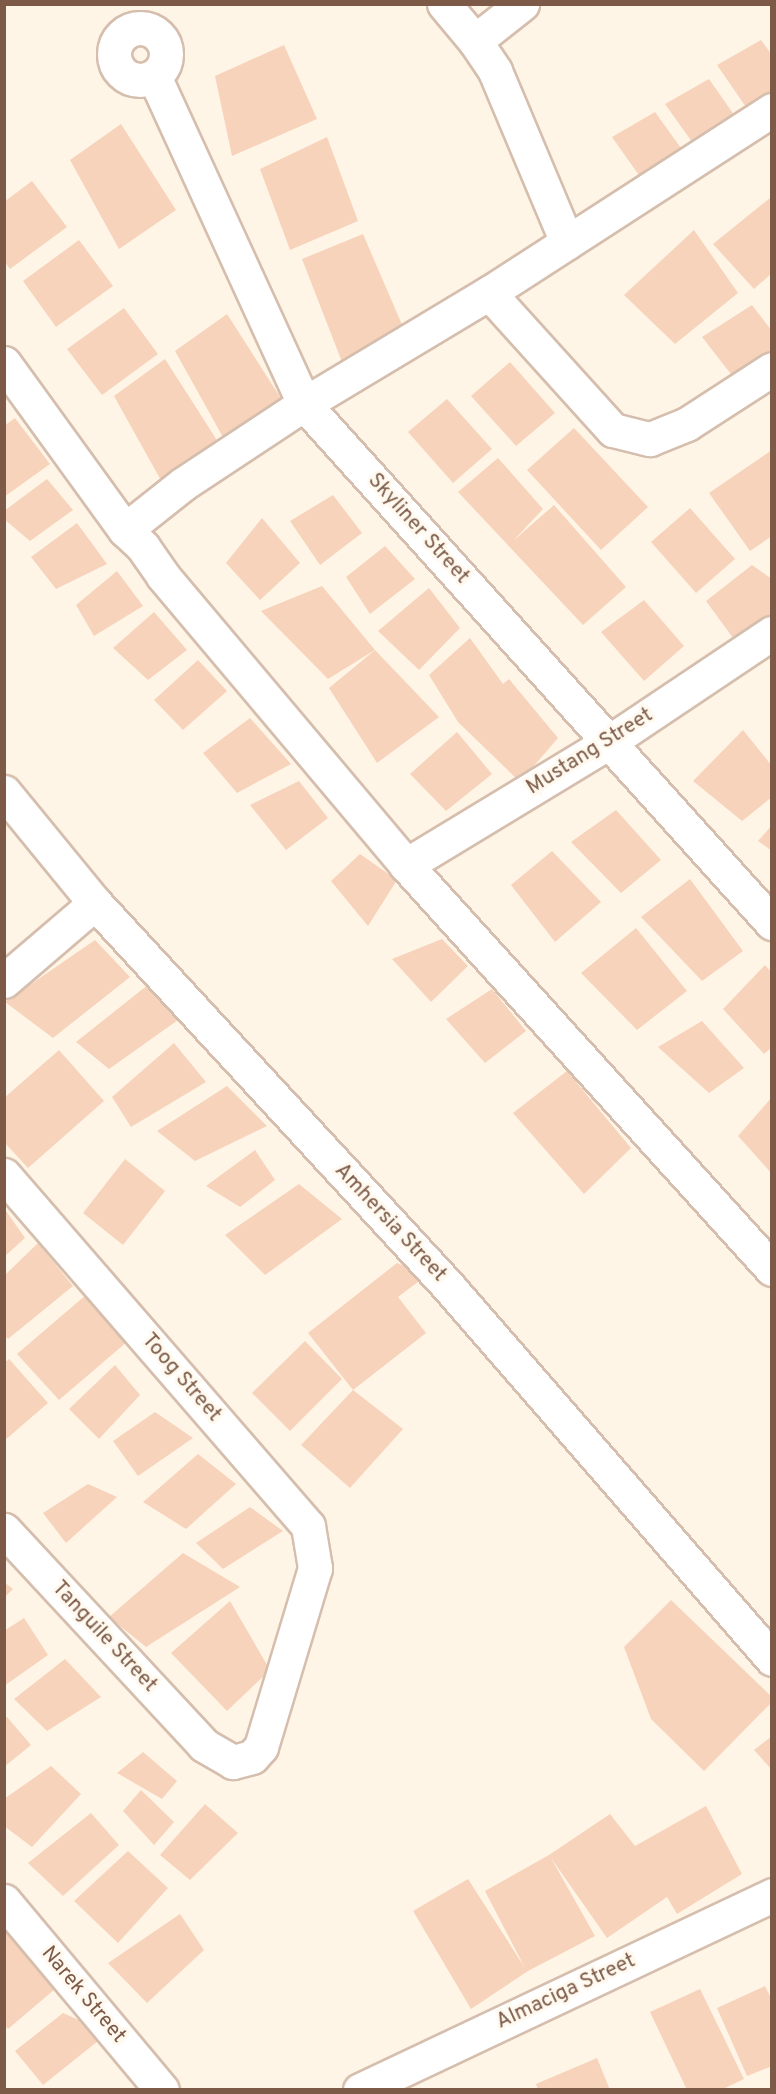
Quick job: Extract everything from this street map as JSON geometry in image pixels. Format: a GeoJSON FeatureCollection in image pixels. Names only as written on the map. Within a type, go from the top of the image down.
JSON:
{"type":"FeatureCollection","features":[{"type":"Feature","properties":{"kind":"street"},"geometry":{"type":"LineString","coordinates":[[444,4],[475,41],[495,71],[567,242]]}},
{"type":"Feature","properties":{"kind":"street"},"geometry":{"type":"LineString","coordinates":[[475,41],[522,4]]}},
{"type":"Feature","properties":{"kind":"street","name":"Skyliner Street"},"geometry":{"type":"LineString","coordinates":[[154,76],[304,404],[771,923]]}},
{"type":"Feature","properties":{"kind":"street"},"geometry":{"type":"LineString","coordinates":[[124,530],[183,484],[304,404],[489,293],[771,110]]}},
{"type":"Feature","properties":{"kind":"street"},"geometry":{"type":"LineString","coordinates":[[489,293],[613,430],[651,439],[687,424],[771,369]]}},
{"type":"Feature","properties":{"kind":"street"},"geometry":{"type":"LineString","coordinates":[[4,363],[124,530],[143,547],[163,576],[406,865],[771,1269]]}},
{"type":"Feature","properties":{"kind":"street","name":"Mustang Street"},"geometry":{"type":"LineString","coordinates":[[406,865],[609,742],[771,633]]}},
{"type":"Feature","properties":{"kind":"street","name":"Amhersia Street"},"geometry":{"type":"LineString","coordinates":[[4,792],[95,903],[448,1286],[771,1659]]}},
{"type":"Feature","properties":{"kind":"street"},"geometry":{"type":"LineString","coordinates":[[4,981],[95,903]]}},
{"type":"Feature","properties":{"kind":"street","name":"Toog Street"},"geometry":{"type":"LineString","coordinates":[[4,1175],[308,1526],[315,1568],[308,1599],[261,1747],[252,1757],[233,1762],[204,1745]]}},
{"type":"Feature","properties":{"kind":"street","name":"Tanguile Street"},"geometry":{"type":"LineString","coordinates":[[4,1530],[204,1745]]}},
{"type":"Feature","properties":{"kind":"street","name":"Almaciga Street"},"geometry":{"type":"LineString","coordinates":[[360,2090],[771,1894]]}},
{"type":"Feature","properties":{"kind":"street","name":"Narek Street"},"geometry":{"type":"LineString","coordinates":[[4,1901],[162,2090]]}},
{"type":"Feature","properties":{"kind":"building"},"geometry":{"type":"Polygon","coordinates":[[[761,40],[772,55],[772,95],[748,110],[717,65],[761,40]]]}},
{"type":"Feature","properties":{"kind":"building"},"geometry":{"type":"Polygon","coordinates":[[[284,45],[317,119],[232,156],[215,76],[284,45]]]}},
{"type":"Feature","properties":{"kind":"building"},"geometry":{"type":"Polygon","coordinates":[[[709,79],[739,122],[697,149],[665,104],[709,79]]]}},
{"type":"Feature","properties":{"kind":"building"},"geometry":{"type":"Polygon","coordinates":[[[655,112],[686,155],[643,181],[612,137],[655,112]]]}},
{"type":"Feature","properties":{"kind":"building"},"geometry":{"type":"Polygon","coordinates":[[[121,124],[176,210],[119,249],[70,160],[121,124]]]}},
{"type":"Feature","properties":{"kind":"building"},"geometry":{"type":"Polygon","coordinates":[[[327,137],[358,221],[290,250],[260,169],[327,137]]]}},
{"type":"Feature","properties":{"kind":"building"},"geometry":{"type":"Polygon","coordinates":[[[32,181],[67,227],[10,269],[4,261],[4,202],[32,181]]]}},
{"type":"Feature","properties":{"kind":"building"},"geometry":{"type":"Polygon","coordinates":[[[770,198],[772,273],[754,289],[713,244],[770,198]]]}},
{"type":"Feature","properties":{"kind":"building"},"geometry":{"type":"Polygon","coordinates":[[[694,230],[738,293],[675,344],[624,295],[694,230]]]}},
{"type":"Feature","properties":{"kind":"building"},"geometry":{"type":"Polygon","coordinates":[[[363,234],[403,327],[342,362],[302,259],[363,234]]]}},
{"type":"Feature","properties":{"kind":"building"},"geometry":{"type":"Polygon","coordinates":[[[79,240],[113,286],[56,327],[23,281],[79,240]]]}},
{"type":"Feature","properties":{"kind":"building"},"geometry":{"type":"Polygon","coordinates":[[[752,305],[772,331],[772,353],[734,378],[702,337],[752,305]]]}},
{"type":"Feature","properties":{"kind":"building"},"geometry":{"type":"Polygon","coordinates":[[[124,308],[158,354],[102,395],[67,349],[124,308]]]}},
{"type":"Feature","properties":{"kind":"building"},"geometry":{"type":"Polygon","coordinates":[[[227,314],[282,400],[224,439],[175,351],[227,314]]]}},
{"type":"Feature","properties":{"kind":"building"},"geometry":{"type":"Polygon","coordinates":[[[165,359],[220,445],[163,484],[114,396],[165,359]]]}},
{"type":"Feature","properties":{"kind":"building"},"geometry":{"type":"Polygon","coordinates":[[[510,362],[555,413],[516,446],[471,396],[510,362]]]}},
{"type":"Feature","properties":{"kind":"building"},"geometry":{"type":"Polygon","coordinates":[[[447,399],[492,449],[453,483],[408,432],[447,399]]]}},
{"type":"Feature","properties":{"kind":"building"},"geometry":{"type":"Polygon","coordinates":[[[15,418],[50,464],[4,497],[4,426],[15,418]]]}},
{"type":"Feature","properties":{"kind":"building"},"geometry":{"type":"Polygon","coordinates":[[[574,428],[648,507],[601,550],[527,470],[574,428]]]}},
{"type":"Feature","properties":{"kind":"building"},"geometry":{"type":"Polygon","coordinates":[[[772,450],[772,536],[750,551],[709,493],[772,450]]]}},
{"type":"Feature","properties":{"kind":"building"},"geometry":{"type":"Polygon","coordinates":[[[498,458],[543,509],[513,541],[554,505],[626,587],[583,625],[458,492],[498,458]]]}},
{"type":"Feature","properties":{"kind":"building"},"geometry":{"type":"Polygon","coordinates":[[[47,479],[73,510],[30,541],[4,519],[4,511],[47,479]]]}},
{"type":"Feature","properties":{"kind":"building"},"geometry":{"type":"Polygon","coordinates":[[[333,495],[362,533],[320,565],[290,521],[333,495]]]}},
{"type":"Feature","properties":{"kind":"building"},"geometry":{"type":"Polygon","coordinates":[[[690,508],[735,559],[696,593],[651,542],[690,508]]]}},
{"type":"Feature","properties":{"kind":"building"},"geometry":{"type":"Polygon","coordinates":[[[262,518],[300,563],[260,600],[226,563],[262,518]]]}},
{"type":"Feature","properties":{"kind":"building"},"geometry":{"type":"Polygon","coordinates":[[[77,523],[107,564],[56,589],[31,557],[77,523]]]}},
{"type":"Feature","properties":{"kind":"building"},"geometry":{"type":"Polygon","coordinates":[[[385,546],[415,579],[370,614],[346,577],[385,546]]]}},
{"type":"Feature","properties":{"kind":"building"},"geometry":{"type":"Polygon","coordinates":[[[752,565],[772,579],[772,615],[733,638],[706,601],[752,565]]]}},
{"type":"Feature","properties":{"kind":"building"},"geometry":{"type":"Polygon","coordinates":[[[117,571],[143,606],[94,636],[76,605],[117,571]]]}},
{"type":"Feature","properties":{"kind":"building"},"geometry":{"type":"Polygon","coordinates":[[[322,586],[375,650],[328,679],[261,611],[322,586]]]}},
{"type":"Feature","properties":{"kind":"building"},"geometry":{"type":"Polygon","coordinates":[[[429,588],[460,628],[419,670],[378,631],[429,588]]]}},
{"type":"Feature","properties":{"kind":"building"},"geometry":{"type":"Polygon","coordinates":[[[644,600],[684,646],[644,681],[601,632],[644,600]]]}},
{"type":"Feature","properties":{"kind":"building"},"geometry":{"type":"Polygon","coordinates":[[[154,612],[187,650],[148,680],[113,648],[154,612]]]}},
{"type":"Feature","properties":{"kind":"building"},"geometry":{"type":"Polygon","coordinates":[[[470,638],[503,684],[509,679],[558,738],[520,782],[458,722],[429,675],[470,638]]]}},
{"type":"Feature","properties":{"kind":"building"},"geometry":{"type":"Polygon","coordinates":[[[375,650],[439,717],[377,763],[329,688],[375,650]]]}},
{"type":"Feature","properties":{"kind":"building"},"geometry":{"type":"Polygon","coordinates":[[[198,660],[227,691],[183,730],[154,700],[198,660]]]}},
{"type":"Feature","properties":{"kind":"building"},"geometry":{"type":"Polygon","coordinates":[[[250,718],[291,764],[237,793],[203,753],[250,718]]]}},
{"type":"Feature","properties":{"kind":"building"},"geometry":{"type":"Polygon","coordinates":[[[743,730],[772,766],[772,797],[742,821],[693,781],[743,730]]]}},
{"type":"Feature","properties":{"kind":"building"},"geometry":{"type":"Polygon","coordinates":[[[457,732],[492,774],[446,811],[410,774],[457,732]]]}},
{"type":"Feature","properties":{"kind":"building"},"geometry":{"type":"Polygon","coordinates":[[[299,781],[328,818],[286,850],[250,805],[299,781]]]}},
{"type":"Feature","properties":{"kind":"building"},"geometry":{"type":"Polygon","coordinates":[[[616,810],[661,860],[621,893],[571,842],[616,810]]]}},
{"type":"Feature","properties":{"kind":"building"},"geometry":{"type":"Polygon","coordinates":[[[772,825],[772,851],[758,841],[772,825]]]}},
{"type":"Feature","properties":{"kind":"building"},"geometry":{"type":"Polygon","coordinates":[[[552,851],[601,902],[555,942],[511,885],[552,851]]]}},
{"type":"Feature","properties":{"kind":"building"},"geometry":{"type":"Polygon","coordinates":[[[360,854],[397,880],[368,926],[331,881],[360,854]]]}},
{"type":"Feature","properties":{"kind":"building"},"geometry":{"type":"Polygon","coordinates":[[[690,879],[743,951],[702,981],[641,917],[690,879]]]}},
{"type":"Feature","properties":{"kind":"building"},"geometry":{"type":"Polygon","coordinates":[[[636,928],[687,991],[637,1030],[581,973],[636,928]]]}},
{"type":"Feature","properties":{"kind":"building"},"geometry":{"type":"Polygon","coordinates":[[[442,939],[468,966],[431,1002],[392,959],[442,939]]]}},
{"type":"Feature","properties":{"kind":"building"},"geometry":{"type":"Polygon","coordinates":[[[95,940],[130,977],[53,1038],[5,1002],[95,940]]]}},
{"type":"Feature","properties":{"kind":"building"},"geometry":{"type":"Polygon","coordinates":[[[765,965],[772,973],[772,1047],[764,1054],[723,1009],[765,965]]]}},
{"type":"Feature","properties":{"kind":"building"},"geometry":{"type":"Polygon","coordinates":[[[149,984],[178,1020],[109,1069],[76,1042],[149,984]]]}},
{"type":"Feature","properties":{"kind":"building"},"geometry":{"type":"Polygon","coordinates":[[[492,989],[526,1031],[485,1063],[446,1019],[492,989]]]}},
{"type":"Feature","properties":{"kind":"building"},"geometry":{"type":"Polygon","coordinates":[[[702,1021],[744,1068],[709,1093],[658,1047],[702,1021]]]}},
{"type":"Feature","properties":{"kind":"building"},"geometry":{"type":"Polygon","coordinates":[[[174,1043],[206,1082],[131,1127],[112,1097],[174,1043]]]}},
{"type":"Feature","properties":{"kind":"building"},"geometry":{"type":"Polygon","coordinates":[[[59,1050],[104,1101],[28,1168],[4,1142],[4,1098],[59,1050]]]}},
{"type":"Feature","properties":{"kind":"building"},"geometry":{"type":"Polygon","coordinates":[[[567,1071],[631,1148],[584,1194],[513,1113],[567,1071]]]}},
{"type":"Feature","properties":{"kind":"building"},"geometry":{"type":"Polygon","coordinates":[[[227,1086],[267,1126],[195,1161],[157,1131],[227,1086]]]}},
{"type":"Feature","properties":{"kind":"building"},"geometry":{"type":"Polygon","coordinates":[[[772,1097],[772,1174],[738,1136],[772,1097]]]}},
{"type":"Feature","properties":{"kind":"building"},"geometry":{"type":"Polygon","coordinates":[[[255,1150],[275,1180],[240,1207],[206,1186],[255,1150]]]}},
{"type":"Feature","properties":{"kind":"building"},"geometry":{"type":"Polygon","coordinates":[[[125,1159],[165,1191],[123,1245],[83,1213],[125,1159]]]}},
{"type":"Feature","properties":{"kind":"building"},"geometry":{"type":"Polygon","coordinates":[[[299,1184],[342,1219],[265,1275],[225,1235],[299,1184]]]}},
{"type":"Feature","properties":{"kind":"building"},"geometry":{"type":"Polygon","coordinates":[[[4,1208],[25,1238],[4,1257],[4,1208]]]}},
{"type":"Feature","properties":{"kind":"building"},"geometry":{"type":"Polygon","coordinates":[[[38,1243],[73,1286],[8,1339],[4,1335],[4,1276],[38,1243]]]}},
{"type":"Feature","properties":{"kind":"building"},"geometry":{"type":"Polygon","coordinates":[[[397,1263],[427,1275],[398,1297],[426,1333],[353,1390],[308,1333],[397,1263]]]}},
{"type":"Feature","properties":{"kind":"building"},"geometry":{"type":"Polygon","coordinates":[[[87,1294],[128,1341],[59,1400],[17,1354],[87,1294]]]}},
{"type":"Feature","properties":{"kind":"building"},"geometry":{"type":"Polygon","coordinates":[[[305,1341],[342,1379],[290,1431],[252,1393],[305,1341]]]}},
{"type":"Feature","properties":{"kind":"building"},"geometry":{"type":"Polygon","coordinates":[[[9,1359],[48,1403],[4,1441],[4,1363],[9,1359]]]}},
{"type":"Feature","properties":{"kind":"building"},"geometry":{"type":"Polygon","coordinates":[[[115,1365],[140,1395],[99,1439],[69,1409],[115,1365]]]}},
{"type":"Feature","properties":{"kind":"building"},"geometry":{"type":"Polygon","coordinates":[[[353,1390],[403,1429],[350,1488],[301,1445],[353,1390]]]}},
{"type":"Feature","properties":{"kind":"building"},"geometry":{"type":"Polygon","coordinates":[[[155,1412],[193,1438],[138,1476],[113,1441],[155,1412]]]}},
{"type":"Feature","properties":{"kind":"building"},"geometry":{"type":"Polygon","coordinates":[[[198,1454],[236,1484],[186,1529],[143,1502],[198,1454]]]}},
{"type":"Feature","properties":{"kind":"building"},"geometry":{"type":"Polygon","coordinates":[[[88,1484],[117,1497],[66,1543],[43,1513],[88,1484]]]}},
{"type":"Feature","properties":{"kind":"building"},"geometry":{"type":"Polygon","coordinates":[[[250,1507],[283,1531],[223,1569],[196,1543],[250,1507]]]}},
{"type":"Feature","properties":{"kind":"building"},"geometry":{"type":"Polygon","coordinates":[[[183,1553],[240,1587],[146,1647],[109,1617],[183,1553]]]}},
{"type":"Feature","properties":{"kind":"building"},"geometry":{"type":"Polygon","coordinates":[[[4,1582],[13,1589],[4,1598],[4,1582]]]}},
{"type":"Feature","properties":{"kind":"building"},"geometry":{"type":"Polygon","coordinates":[[[671,1600],[772,1697],[772,1702],[704,1771],[651,1719],[624,1647],[671,1600]]]}},
{"type":"Feature","properties":{"kind":"building"},"geometry":{"type":"Polygon","coordinates":[[[230,1601],[270,1670],[227,1711],[171,1653],[230,1601]]]}},
{"type":"Feature","properties":{"kind":"building"},"geometry":{"type":"Polygon","coordinates":[[[24,1618],[48,1655],[4,1686],[4,1631],[24,1618]]]}},
{"type":"Feature","properties":{"kind":"building"},"geometry":{"type":"Polygon","coordinates":[[[65,1659],[101,1697],[47,1731],[14,1699],[65,1659]]]}},
{"type":"Feature","properties":{"kind":"building"},"geometry":{"type":"Polygon","coordinates":[[[7,1717],[31,1745],[4,1767],[4,1719],[7,1717]]]}},
{"type":"Feature","properties":{"kind":"building"},"geometry":{"type":"Polygon","coordinates":[[[772,1736],[772,1770],[754,1750],[772,1736]]]}},
{"type":"Feature","properties":{"kind":"building"},"geometry":{"type":"Polygon","coordinates":[[[143,1752],[177,1781],[162,1799],[117,1773],[143,1752]]]}},
{"type":"Feature","properties":{"kind":"building"},"geometry":{"type":"Polygon","coordinates":[[[51,1766],[81,1794],[32,1847],[4,1826],[4,1799],[51,1766]]]}},
{"type":"Feature","properties":{"kind":"building"},"geometry":{"type":"Polygon","coordinates":[[[141,1790],[174,1822],[154,1845],[123,1811],[141,1790]]]}},
{"type":"Feature","properties":{"kind":"building"},"geometry":{"type":"Polygon","coordinates":[[[205,1804],[238,1833],[190,1880],[160,1855],[205,1804]]]}},
{"type":"Feature","properties":{"kind":"building"},"geometry":{"type":"Polygon","coordinates":[[[706,1806],[742,1874],[677,1914],[667,1897],[607,1938],[551,1858],[595,1936],[528,1971],[471,2009],[413,1911],[468,1879],[525,1968],[485,1891],[549,1855],[610,1814],[635,1846],[706,1806]]]}},
{"type":"Feature","properties":{"kind":"building"},"geometry":{"type":"Polygon","coordinates":[[[91,1813],[119,1845],[63,1896],[28,1863],[91,1813]]]}},
{"type":"Feature","properties":{"kind":"building"},"geometry":{"type":"Polygon","coordinates":[[[128,1851],[168,1888],[118,1943],[74,1901],[128,1851]]]}},
{"type":"Feature","properties":{"kind":"building"},"geometry":{"type":"Polygon","coordinates":[[[180,1914],[204,1950],[147,2003],[108,1963],[180,1914]]]}},
{"type":"Feature","properties":{"kind":"building"},"geometry":{"type":"Polygon","coordinates":[[[4,1930],[55,1989],[8,2029],[4,2024],[4,1930]]]}},
{"type":"Feature","properties":{"kind":"building"},"geometry":{"type":"Polygon","coordinates":[[[765,1986],[772,2000],[772,2066],[747,2076],[717,2008],[765,1986]]]}},
{"type":"Feature","properties":{"kind":"building"},"geometry":{"type":"Polygon","coordinates":[[[700,1989],[744,2079],[721,2090],[687,2090],[650,2012],[700,1989]]]}},
{"type":"Feature","properties":{"kind":"building"},"geometry":{"type":"Polygon","coordinates":[[[63,2013],[108,2033],[43,2085],[15,2051],[63,2013]]]}},
{"type":"Feature","properties":{"kind":"building"},"geometry":{"type":"Polygon","coordinates":[[[597,2058],[610,2090],[538,2090],[536,2084],[597,2058]]]}}]}
